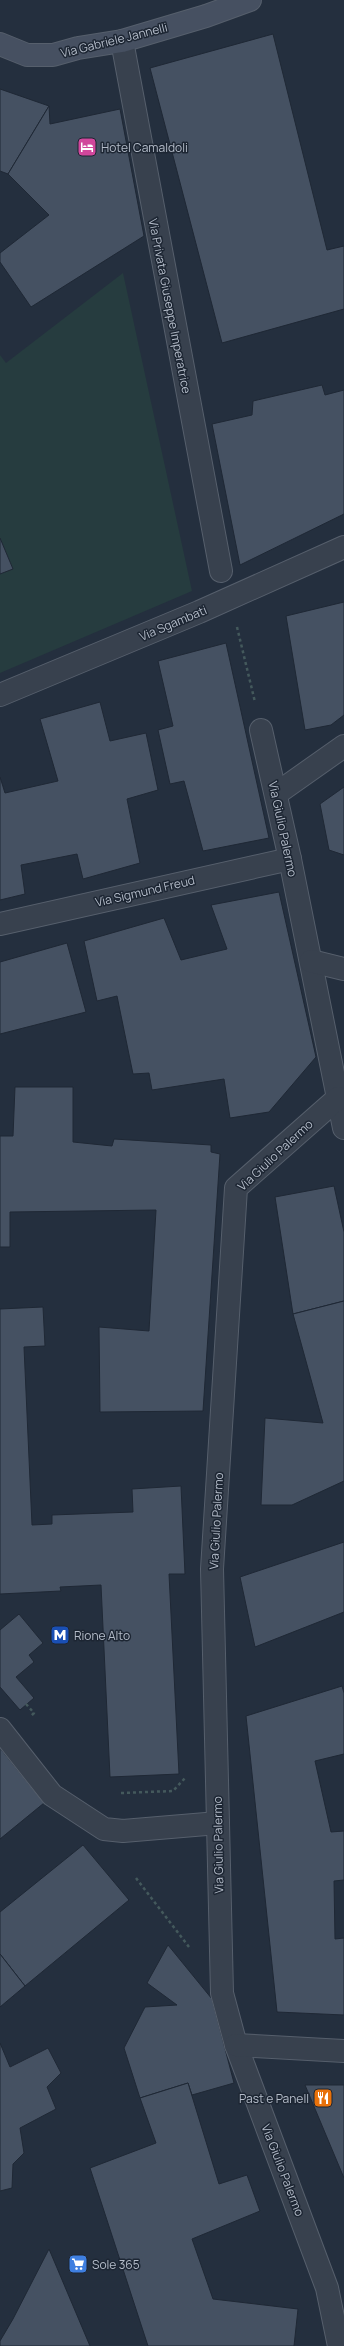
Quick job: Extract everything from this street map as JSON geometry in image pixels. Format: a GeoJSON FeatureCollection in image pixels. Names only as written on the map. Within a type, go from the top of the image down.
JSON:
{"type":"FeatureCollection","features":[{"type":"Feature","properties":{"kind":"main road","name":"Via Gabriele Jannelli"},"geometry":{"type":"LineString","coordinates":[[0,44],[27,55],[53,55],[78,48],[122,41],[206,16],[250,0]]}},
{"type":"Feature","properties":{"kind":"street","name":"Via Privata Giuseppe Imperatrice"},"geometry":{"type":"LineString","coordinates":[[122,41],[221,571]]}},
{"type":"Feature","properties":{"kind":"street","name":"Via Sgambati"},"geometry":{"type":"LineString","coordinates":[[0,695],[230,599],[344,548]]}},
{"type":"Feature","properties":{"kind":"street","name":"Via Giulio Palermo"},"geometry":{"type":"LineString","coordinates":[[261,730],[290,859],[338,1098],[236,1188],[212,1569],[222,1993],[236,2045],[327,2288],[339,2346]]}},
{"type":"Feature","properties":{"kind":"street"},"geometry":{"type":"LineString","coordinates":[[276,794],[344,746]]}},
{"type":"Feature","properties":{"kind":"street","name":"Via Sigmund Freud"},"geometry":{"type":"LineString","coordinates":[[0,924],[290,859]]}},
{"type":"Feature","properties":{"kind":"street"},"geometry":{"type":"LineString","coordinates":[[311,962],[344,969]]}},
{"type":"Feature","properties":{"kind":"street"},"geometry":{"type":"LineString","coordinates":[[338,1098],[344,1128]]}},
{"type":"Feature","properties":{"kind":"street"},"geometry":{"type":"LineString","coordinates":[[0,1729],[52,1795],[104,1829],[123,1831],[218,1823]]}},
{"type":"Feature","properties":{"kind":"street"},"geometry":{"type":"LineString","coordinates":[[236,2045],[344,2051]]}},
{"type":"Feature","properties":{"kind":"path"},"geometry":{"type":"LineString","coordinates":[[230,599],[261,730]]}},
{"type":"Feature","properties":{"kind":"path"},"geometry":{"type":"LineString","coordinates":[[121,1793],[173,1791],[186,1777],[190,1777]]}},
{"type":"Feature","properties":{"kind":"path"},"geometry":{"type":"LineString","coordinates":[[136,1878],[190,1949]]}},
{"type":"Feature","properties":{"kind":"green space"},"geometry":{"type":"Polygon","coordinates":[[[123,273],[192,591],[0,673],[0,355],[6,363],[123,273]]]}},
{"type":"Feature","properties":{"kind":"building"},"geometry":{"type":"Polygon","coordinates":[[[273,34],[327,250],[344,246],[344,309],[222,343],[150,68],[273,34]]]}},
{"type":"Feature","properties":{"kind":"building"},"geometry":{"type":"Polygon","coordinates":[[[0,89],[49,106],[8,174],[0,171],[0,89]]]}},
{"type":"Feature","properties":{"kind":"building"},"geometry":{"type":"Polygon","coordinates":[[[49,106],[50,124],[120,109],[144,236],[31,307],[0,262],[0,253],[49,215],[8,174],[49,106]]]}},
{"type":"Feature","properties":{"kind":"building"},"geometry":{"type":"Polygon","coordinates":[[[322,385],[325,395],[344,390],[344,514],[240,565],[212,424],[252,415],[253,401],[322,385]]]}},
{"type":"Feature","properties":{"kind":"building"},"geometry":{"type":"Polygon","coordinates":[[[0,538],[13,569],[0,574],[0,538]]]}},
{"type":"Feature","properties":{"kind":"building"},"geometry":{"type":"Polygon","coordinates":[[[344,602],[344,715],[331,725],[305,730],[286,616],[344,602]]]}},
{"type":"Feature","properties":{"kind":"building"},"geometry":{"type":"Polygon","coordinates":[[[226,643],[269,838],[203,851],[184,781],[170,784],[158,730],[173,726],[158,661],[226,643]]]}},
{"type":"Feature","properties":{"kind":"building"},"geometry":{"type":"Polygon","coordinates":[[[100,702],[110,741],[146,733],[158,790],[127,799],[140,863],[83,879],[77,854],[21,865],[25,894],[0,900],[0,777],[5,793],[58,781],[40,719],[100,702]]]}},
{"type":"Feature","properties":{"kind":"building"},"geometry":{"type":"Polygon","coordinates":[[[344,787],[344,855],[329,850],[320,804],[344,787]]]}},
{"type":"Feature","properties":{"kind":"building"},"geometry":{"type":"Polygon","coordinates":[[[279,892],[316,1057],[269,1112],[230,1118],[224,1079],[152,1090],[149,1073],[133,1074],[117,996],[97,1001],[84,941],[164,918],[181,960],[227,949],[211,905],[279,892]]]}},
{"type":"Feature","properties":{"kind":"building"},"geometry":{"type":"Polygon","coordinates":[[[67,943],[86,1012],[0,1034],[0,962],[67,943]]]}},
{"type":"Feature","properties":{"kind":"building"},"geometry":{"type":"Polygon","coordinates":[[[15,1087],[73,1087],[73,1142],[112,1146],[114,1139],[211,1145],[211,1152],[220,1154],[203,1411],[100,1412],[99,1327],[149,1331],[156,1210],[10,1212],[10,1247],[0,1247],[0,1136],[13,1136],[15,1087]]]}},
{"type":"Feature","properties":{"kind":"building"},"geometry":{"type":"Polygon","coordinates":[[[334,1186],[344,1232],[344,1301],[293,1314],[275,1197],[334,1186]]]}},
{"type":"Feature","properties":{"kind":"building"},"geometry":{"type":"Polygon","coordinates":[[[344,1301],[344,1481],[292,1505],[261,1505],[265,1418],[323,1423],[293,1314],[344,1301]]]}},
{"type":"Feature","properties":{"kind":"building"},"geometry":{"type":"Polygon","coordinates":[[[43,1307],[45,1346],[24,1347],[32,1525],[52,1524],[52,1515],[133,1512],[132,1489],[181,1486],[185,1574],[169,1574],[179,1774],[110,1777],[101,1585],[60,1587],[61,1591],[0,1594],[0,1309],[43,1307]]]}},
{"type":"Feature","properties":{"kind":"building"},"geometry":{"type":"Polygon","coordinates":[[[344,1542],[344,1612],[255,1647],[240,1577],[344,1542]]]}},
{"type":"Feature","properties":{"kind":"building"},"geometry":{"type":"Polygon","coordinates":[[[19,1614],[43,1643],[29,1655],[34,1662],[16,1677],[34,1698],[20,1710],[0,1687],[0,1630],[19,1614]]]}},
{"type":"Feature","properties":{"kind":"building"},"geometry":{"type":"Polygon","coordinates":[[[342,1686],[344,1693],[344,1754],[315,1761],[331,1832],[344,1831],[344,1880],[334,1881],[335,1939],[344,1938],[344,2015],[277,2012],[246,1716],[342,1686]]]}},
{"type":"Feature","properties":{"kind":"building"},"geometry":{"type":"Polygon","coordinates":[[[0,1748],[44,1803],[0,1839],[0,1748]]]}},
{"type":"Feature","properties":{"kind":"building"},"geometry":{"type":"Polygon","coordinates":[[[83,1845],[129,1900],[25,1986],[0,1954],[0,1912],[83,1845]]]}},
{"type":"Feature","properties":{"kind":"building"},"geometry":{"type":"Polygon","coordinates":[[[168,1945],[212,1999],[234,2083],[192,2095],[188,2083],[140,2098],[124,2048],[145,2007],[177,2005],[147,1983],[168,1945]]]}},
{"type":"Feature","properties":{"kind":"building"},"geometry":{"type":"Polygon","coordinates":[[[0,1954],[25,1986],[0,2007],[0,1954]]]}},
{"type":"Feature","properties":{"kind":"building"},"geometry":{"type":"Polygon","coordinates":[[[0,2043],[10,2067],[48,2048],[61,2073],[47,2087],[56,2109],[20,2128],[24,2153],[13,2164],[12,2188],[0,2191],[0,2043]]]}},
{"type":"Feature","properties":{"kind":"building"},"geometry":{"type":"Polygon","coordinates":[[[188,2083],[219,2184],[247,2175],[260,2211],[192,2239],[213,2299],[298,2309],[294,2346],[148,2346],[90,2168],[156,2143],[140,2098],[188,2083]]]}},
{"type":"Feature","properties":{"kind":"building"},"geometry":{"type":"Polygon","coordinates":[[[305,2085],[344,2085],[344,2178],[305,2085]]]}},
{"type":"Feature","properties":{"kind":"building"},"geometry":{"type":"Polygon","coordinates":[[[49,2249],[90,2346],[0,2346],[0,2341],[49,2249]]]}},
{"type":"Feature","properties":{"kind":"place","name":"Hotel Camaldoli"},"geometry":{"type":"Point","coordinates":[87,147]}},
{"type":"Feature","properties":{"kind":"place","name":"Rione Alto"},"geometry":{"type":"Point","coordinates":[60,1635]}},
{"type":"Feature","properties":{"kind":"place","name":"Past e Panell"},"geometry":{"type":"Point","coordinates":[323,2098]}},
{"type":"Feature","properties":{"kind":"place","name":"Sole 365"},"geometry":{"type":"Point","coordinates":[78,2264]}}]}
